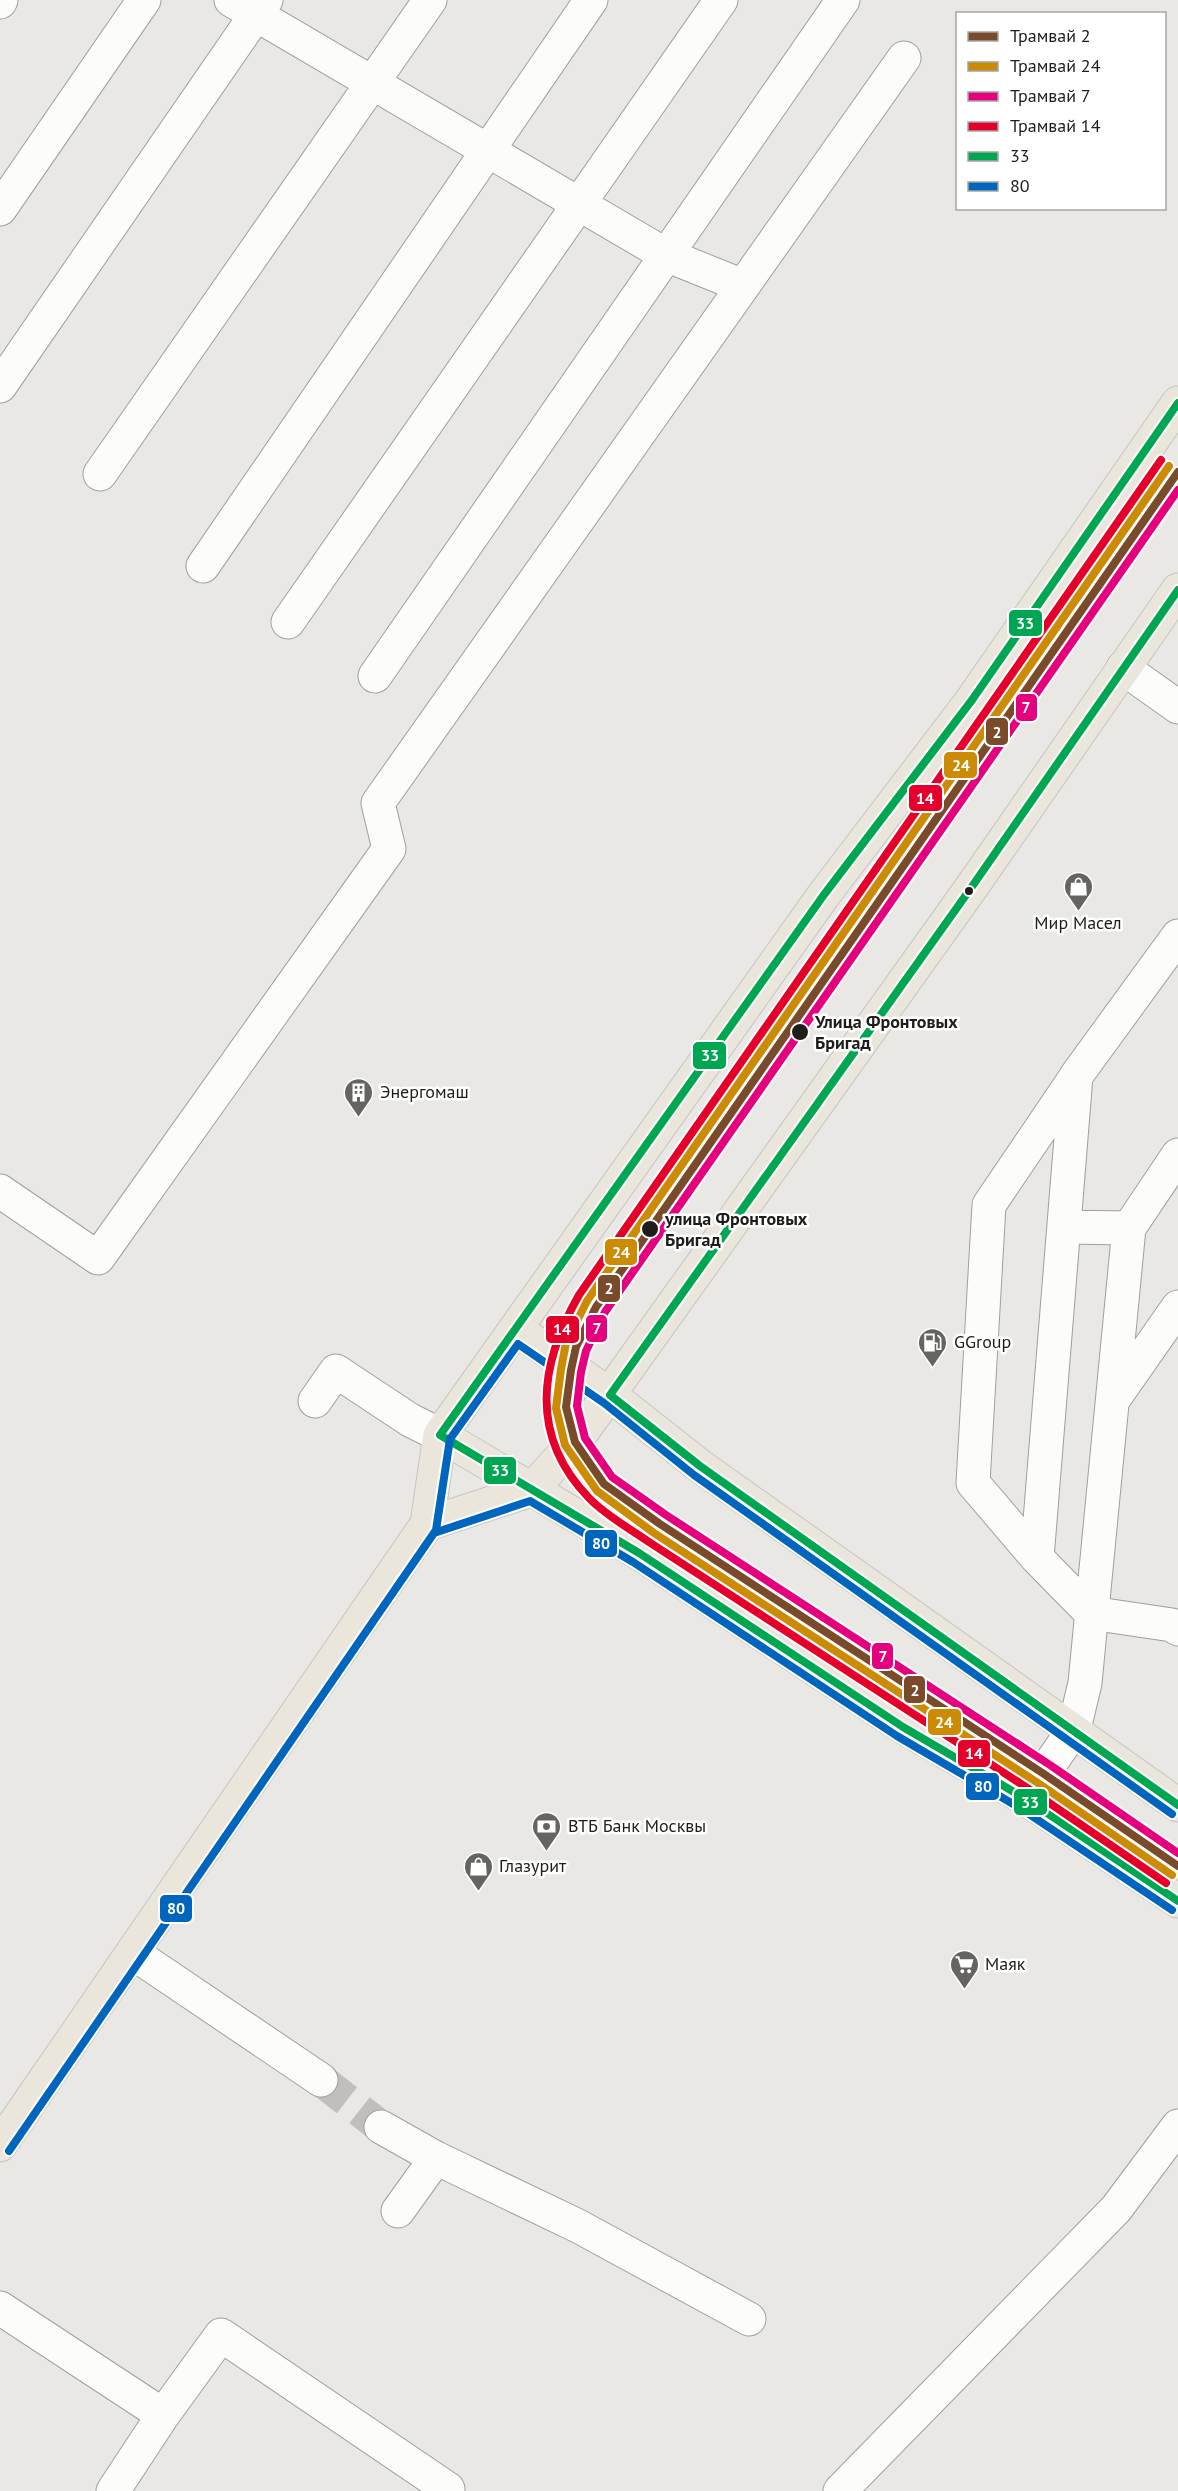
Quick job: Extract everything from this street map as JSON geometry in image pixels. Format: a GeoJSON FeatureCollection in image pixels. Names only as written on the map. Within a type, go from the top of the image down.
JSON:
{"type":"FeatureCollection","features":[{"type":"Feature","properties":{"kind":"main road"},"geometry":{"type":"LineString","coordinates":[[0,2145],[427,1524],[440,1435],[823,896],[972,700],[1178,403]]}},
{"type":"Feature","properties":{"kind":"main road"},"geometry":{"type":"LineString","coordinates":[[427,1524],[531,1490],[575,1442],[971,888],[1178,590]]}},
{"type":"Feature","properties":{"kind":"main road"},"geometry":{"type":"LineString","coordinates":[[516,1329],[610,1395],[700,1466],[1074,1729],[1178,1805]]}},
{"type":"Feature","properties":{"kind":"main road"},"geometry":{"type":"LineString","coordinates":[[440,1435],[639,1553],[903,1727],[1026,1799],[1178,1901]]}},
{"type":"Feature","properties":{"kind":"lane"},"geometry":{"type":"LineString","coordinates":[[0,209],[144,0]]}},
{"type":"Feature","properties":{"kind":"lane"},"geometry":{"type":"LineString","coordinates":[[100,474],[430,0]]}},
{"type":"Feature","properties":{"kind":"lane"},"geometry":{"type":"LineString","coordinates":[[202,566],[591,0]]}},
{"type":"Feature","properties":{"kind":"lane"},"geometry":{"type":"LineString","coordinates":[[288,621],[721,0]]}},
{"type":"Feature","properties":{"kind":"lane"},"geometry":{"type":"LineString","coordinates":[[375,676],[843,0]]}},
{"type":"Feature","properties":{"kind":"lane"},"geometry":{"type":"LineString","coordinates":[[0,386],[251,5],[372,83],[666,255],[743,286]]}},
{"type":"Feature","properties":{"kind":"lane"},"geometry":{"type":"LineString","coordinates":[[0,1191],[98,1258],[389,849],[378,803],[904,58]]}},
{"type":"Feature","properties":{"kind":"lane"},"geometry":{"type":"LineString","coordinates":[[1123,668],[1178,707]]}},
{"type":"Feature","properties":{"kind":"lane"},"geometry":{"type":"LineString","coordinates":[[1178,936],[1076,1076],[989,1205],[973,1483],[1037,1558],[1091,1613],[1172,1625],[1178,1629]]}},
{"type":"Feature","properties":{"kind":"lane"},"geometry":{"type":"LineString","coordinates":[[1037,1558],[1076,1076]]}},
{"type":"Feature","properties":{"kind":"lane"},"geometry":{"type":"LineString","coordinates":[[1026,1799],[1074,1729],[1085,1683],[1129,1228],[1176,1162]]}},
{"type":"Feature","properties":{"kind":"lane"},"geometry":{"type":"LineString","coordinates":[[1064,1227],[1129,1228]]}},
{"type":"Feature","properties":{"kind":"lane"},"geometry":{"type":"LineString","coordinates":[[1112,1402],[1178,1307]]}},
{"type":"Feature","properties":{"kind":"lane"},"geometry":{"type":"LineString","coordinates":[[315,1401],[336,1371],[410,1420],[440,1435]]}},
{"type":"Feature","properties":{"kind":"lane"},"geometry":{"type":"LineString","coordinates":[[133,1953],[321,2080]]}},
{"type":"Feature","properties":{"kind":"lane"},"geometry":{"type":"LineString","coordinates":[[840,2491],[1116,2209],[1178,2126]]}},
{"type":"Feature","properties":{"kind":"lane"},"geometry":{"type":"LineString","coordinates":[[381,2127],[436,2158],[578,2226],[749,2319]]}},
{"type":"Feature","properties":{"kind":"lane"},"geometry":{"type":"LineString","coordinates":[[398,2211],[436,2158]]}},
{"type":"Feature","properties":{"kind":"lane"},"geometry":{"type":"LineString","coordinates":[[0,2308],[163,2415]]}},
{"type":"Feature","properties":{"kind":"lane"},"geometry":{"type":"LineString","coordinates":[[113,2491],[163,2415],[221,2335],[448,2489]]}},
{"type":"Feature","properties":{"kind":"tunnel"},"geometry":{"type":"LineString","coordinates":[[321,2080],[381,2127]]}},
{"type":"Feature","properties":{"kind":"tram line","name":"14"},"geometry":{"type":"LineString","coordinates":[[1161,460],[579,1295],[565,1321],[555,1348],[546,1400],[549,1425],[556,1450],[570,1474],[602,1510],[1032,1791],[1166,1883]]}},
{"type":"Feature","properties":{"kind":"tram line","name":"24"},"geometry":{"type":"LineString","coordinates":[[1169,466],[587,1301],[566,1343],[556,1408],[565,1445],[597,1491],[654,1533],[1038,1783],[1172,1875]]}},
{"type":"Feature","properties":{"kind":"tram line","name":"2"},"geometry":{"type":"LineString","coordinates":[[1178,472],[596,1307],[576,1347],[566,1407],[575,1442],[604,1484],[660,1524],[1044,1774],[1178,1866]]}},
{"type":"Feature","properties":{"kind":"tram line","name":"7"},"geometry":{"type":"LineString","coordinates":[[1178,490],[605,1312],[586,1351],[577,1406],[585,1438],[612,1477],[666,1515],[1050,1765],[1178,1853]]}},
{"type":"Feature","properties":{"kind":"transit line","name":"33"},"geometry":{"type":"LineString","coordinates":[[1178,403],[972,700],[823,896],[440,1435],[639,1553],[903,1727],[1026,1799],[1178,1901]]}},
{"type":"Feature","properties":{"kind":"transit line","name":"33"},"geometry":{"type":"LineString","coordinates":[[1178,590],[971,888],[610,1395],[700,1466],[1178,1805]]}},
{"type":"Feature","properties":{"kind":"transit line","name":"80"},"geometry":{"type":"LineString","coordinates":[[9,2151],[436,1530],[450,1439],[518,1344],[604,1403],[694,1475],[1172,1814]]}},
{"type":"Feature","properties":{"kind":"transit line","name":"80"},"geometry":{"type":"LineString","coordinates":[[410,1568],[434,1533],[530,1501],[633,1562],[897,1736],[1020,1808],[1172,1910]]}},
{"type":"Feature","properties":{"kind":"place","name":"Мир Масел"},"geometry":{"type":"Point","coordinates":[1078,912]}},
{"type":"Feature","properties":{"kind":"place","name":"Улица Фронтовых Бригад"},"geometry":{"type":"Point","coordinates":[800,1032]}},
{"type":"Feature","properties":{"kind":"place","name":"Энергомаш"},"geometry":{"type":"Point","coordinates":[359,1118]}},
{"type":"Feature","properties":{"kind":"place","name":"улица Фронтовых Бригад"},"geometry":{"type":"Point","coordinates":[650,1229]}},
{"type":"Feature","properties":{"kind":"place","name":"GGroup"},"geometry":{"type":"Point","coordinates":[933,1368]}},
{"type":"Feature","properties":{"kind":"place","name":"ВТБ Банк Москвы"},"geometry":{"type":"Point","coordinates":[547,1852]}},
{"type":"Feature","properties":{"kind":"place","name":"Глазурит"},"geometry":{"type":"Point","coordinates":[478,1892]}},
{"type":"Feature","properties":{"kind":"place","name":"Маяк"},"geometry":{"type":"Point","coordinates":[964,1990]}}]}
